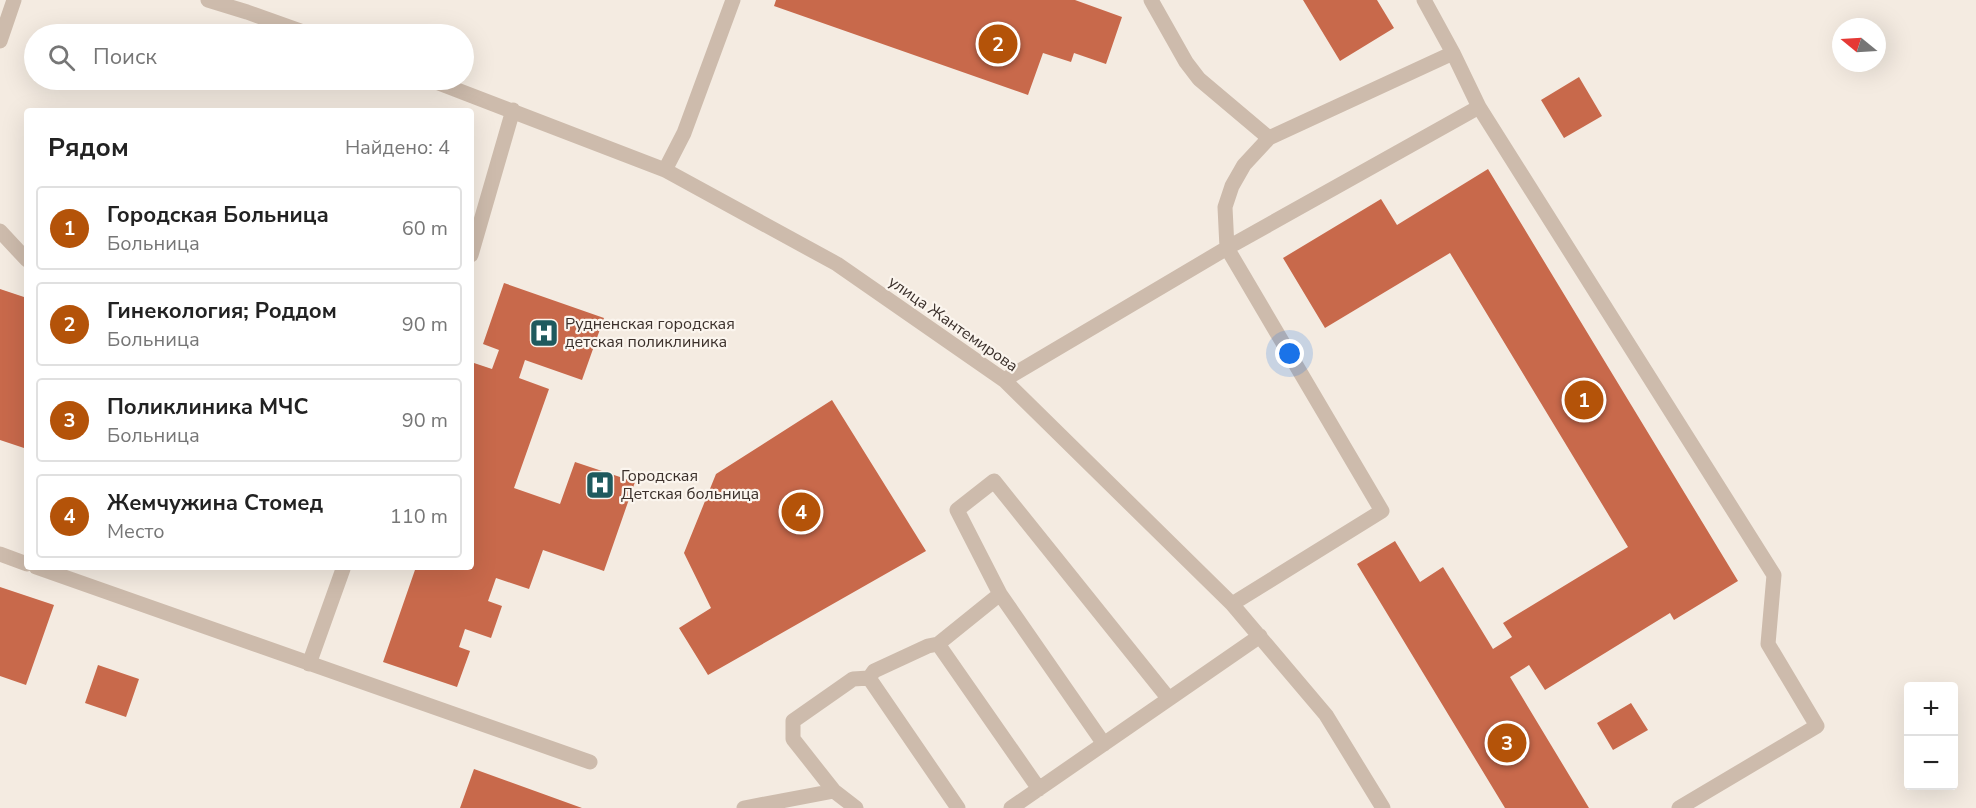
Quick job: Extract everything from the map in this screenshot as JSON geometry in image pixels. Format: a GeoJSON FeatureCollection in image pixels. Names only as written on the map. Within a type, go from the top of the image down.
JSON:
{"type":"FeatureCollection","features":[{"type":"Feature","properties":{"kind":"street"},"geometry":{"type":"LineString","coordinates":[[0,41],[14,0]]}},
{"type":"Feature","properties":{"kind":"street"},"geometry":{"type":"LineString","coordinates":[[208,0],[249,6],[288,24]]}},
{"type":"Feature","properties":{"kind":"street"},"geometry":{"type":"LineString","coordinates":[[666,170],[684,133],[734,0]]}},
{"type":"Feature","properties":{"kind":"street"},"geometry":{"type":"LineString","coordinates":[[1151,0],[1186,63],[1199,79],[1269,138]]}},
{"type":"Feature","properties":{"kind":"street"},"geometry":{"type":"LineString","coordinates":[[1424,0],[1453,52],[1479,107],[1774,575],[1768,644],[1817,726],[1679,808]]}},
{"type":"Feature","properties":{"kind":"street"},"geometry":{"type":"LineString","coordinates":[[1232,604],[1382,512],[1227,248],[1225,207],[1232,186],[1244,165],[1269,138],[1453,52]]}},
{"type":"Feature","properties":{"kind":"street","name":"улица Жантемирова"},"geometry":{"type":"LineString","coordinates":[[458,90],[666,170],[837,264],[1004,380],[1232,604],[1326,715],[1383,808]]}},
{"type":"Feature","properties":{"kind":"street"},"geometry":{"type":"LineString","coordinates":[[1004,380],[1227,248],[1479,107]]}},
{"type":"Feature","properties":{"kind":"street"},"geometry":{"type":"LineString","coordinates":[[474,245],[513,110]]}},
{"type":"Feature","properties":{"kind":"street"},"geometry":{"type":"LineString","coordinates":[[0,231],[24,257]]}},
{"type":"Feature","properties":{"kind":"street"},"geometry":{"type":"LineString","coordinates":[[1104,744],[1000,594],[957,510],[994,482],[1169,699]]}},
{"type":"Feature","properties":{"kind":"street"},"geometry":{"type":"LineString","coordinates":[[0,554],[24,563]]}},
{"type":"Feature","properties":{"kind":"street"},"geometry":{"type":"LineString","coordinates":[[44,570],[590,762]]}},
{"type":"Feature","properties":{"kind":"street"},"geometry":{"type":"LineString","coordinates":[[309,664],[343,570]]}},
{"type":"Feature","properties":{"kind":"street"},"geometry":{"type":"LineString","coordinates":[[869,678],[874,671],[928,646],[938,644],[1000,594]]}},
{"type":"Feature","properties":{"kind":"street"},"geometry":{"type":"LineString","coordinates":[[1011,808],[1260,636]]}},
{"type":"Feature","properties":{"kind":"street"},"geometry":{"type":"LineString","coordinates":[[938,644],[1039,789]]}},
{"type":"Feature","properties":{"kind":"street"},"geometry":{"type":"LineString","coordinates":[[856,808],[834,791],[793,739],[793,721],[853,679],[869,678]]}},
{"type":"Feature","properties":{"kind":"street"},"geometry":{"type":"LineString","coordinates":[[869,678],[958,808]]}},
{"type":"Feature","properties":{"kind":"street"},"geometry":{"type":"LineString","coordinates":[[744,808],[834,791]]}},
{"type":"Feature","properties":{"kind":"building"},"geometry":{"type":"Polygon","coordinates":[[[776,0],[1075,0],[1122,17],[1106,64],[1074,53],[1071,62],[1043,53],[1028,95],[774,6],[776,0]]]}},
{"type":"Feature","properties":{"kind":"building"},"geometry":{"type":"Polygon","coordinates":[[[1303,0],[1377,0],[1394,28],[1340,61],[1303,0]]]}},
{"type":"Feature","properties":{"kind":"building"},"geometry":{"type":"Polygon","coordinates":[[[1579,77],[1602,116],[1564,138],[1541,100],[1579,77]]]}},
{"type":"Feature","properties":{"kind":"building"},"geometry":{"type":"Polygon","coordinates":[[[1488,169],[1738,581],[1674,620],[1670,613],[1545,690],[1529,665],[1510,677],[1589,808],[1505,808],[1357,564],[1395,541],[1420,582],[1443,567],[1493,649],[1512,637],[1503,623],[1628,547],[1450,253],[1325,328],[1283,258],[1381,199],[1397,225],[1488,169]]]}},
{"type":"Feature","properties":{"kind":"building","name":"Городская Детская больница"},"geometry":{"type":"Polygon","coordinates":[[[504,283],[604,318],[582,380],[525,360],[519,378],[549,389],[514,488],[560,504],[575,462],[635,482],[604,571],[543,550],[529,589],[496,578],[488,601],[502,606],[491,638],[465,629],[459,647],[470,651],[457,687],[383,662],[415,570],[474,570],[474,363],[492,369],[499,350],[483,344],[504,283]]]}},
{"type":"Feature","properties":{"kind":"building"},"geometry":{"type":"Polygon","coordinates":[[[0,289],[24,297],[24,448],[0,440],[0,289]]]}},
{"type":"Feature","properties":{"kind":"building"},"geometry":{"type":"Polygon","coordinates":[[[832,400],[926,551],[708,675],[679,628],[711,608],[684,553],[716,474],[832,400]]]}},
{"type":"Feature","properties":{"kind":"building"},"geometry":{"type":"Polygon","coordinates":[[[0,587],[54,605],[26,685],[0,676],[0,587]]]}},
{"type":"Feature","properties":{"kind":"building"},"geometry":{"type":"Polygon","coordinates":[[[98,665],[139,679],[126,717],[85,703],[98,665]]]}},
{"type":"Feature","properties":{"kind":"building"},"geometry":{"type":"Polygon","coordinates":[[[1631,703],[1648,730],[1613,750],[1597,723],[1631,703]]]}},
{"type":"Feature","properties":{"kind":"building"},"geometry":{"type":"Polygon","coordinates":[[[474,769],[582,808],[460,808],[474,769]]]}},
{"type":"Feature","properties":{"kind":"place","name":"Гинекология; Роддом"},"geometry":{"type":"Point","coordinates":[998,44]}},
{"type":"Feature","properties":{"kind":"place","name":"Рудненская городская детская поликлиника"},"geometry":{"type":"Point","coordinates":[544,333]}},
{"type":"Feature","properties":{"kind":"place","name":"Городская Больница"},"geometry":{"type":"Point","coordinates":[1584,400]}},
{"type":"Feature","properties":{"kind":"place","name":"Городская Детская больница"},"geometry":{"type":"Point","coordinates":[600,485]}},
{"type":"Feature","properties":{"kind":"place","name":"Жемчужина Стомед"},"geometry":{"type":"Point","coordinates":[801,512]}},
{"type":"Feature","properties":{"kind":"place","name":"Поликлиника МЧС"},"geometry":{"type":"Point","coordinates":[1507,743]}}]}
